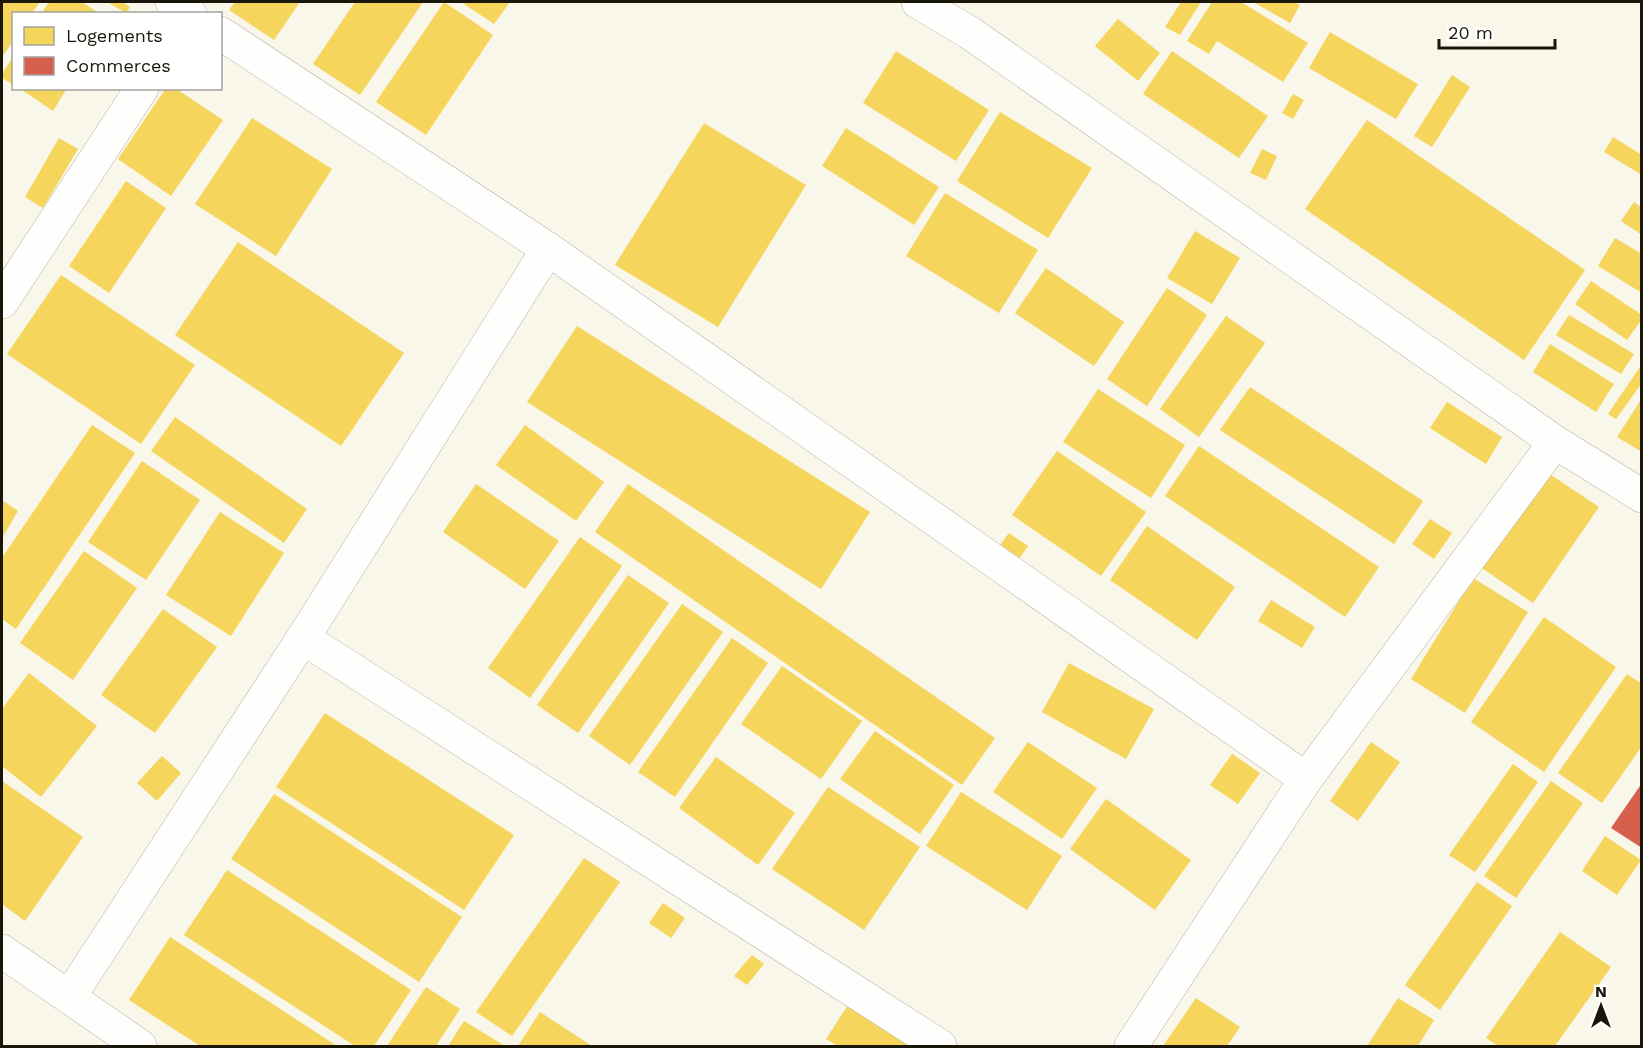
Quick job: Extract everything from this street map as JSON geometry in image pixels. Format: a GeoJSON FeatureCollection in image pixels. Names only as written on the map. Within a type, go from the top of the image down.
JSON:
{"type":"FeatureCollection","features":[{"type":"Feature","properties":{"kind":"street"},"geometry":{"type":"LineString","coordinates":[[172,2],[188,12]]}},
{"type":"Feature","properties":{"kind":"street"},"geometry":{"type":"LineString","coordinates":[[918,2],[970,33],[1555,442],[1641,496]]}},
{"type":"Feature","properties":{"kind":"street"},"geometry":{"type":"LineString","coordinates":[[222,34],[548,249],[1306,779]]}},
{"type":"Feature","properties":{"kind":"street"},"geometry":{"type":"LineString","coordinates":[[2,302],[141,90]]}},
{"type":"Feature","properties":{"kind":"street"},"geometry":{"type":"LineString","coordinates":[[70,996],[303,638],[548,249]]}},
{"type":"Feature","properties":{"kind":"street"},"geometry":{"type":"LineString","coordinates":[[1131,1047],[1306,779],[1555,442]]}},
{"type":"Feature","properties":{"kind":"street"},"geometry":{"type":"LineString","coordinates":[[303,638],[940,1047]]}},
{"type":"Feature","properties":{"kind":"street"},"geometry":{"type":"LineString","coordinates":[[2,951],[70,996],[140,1047]]}},
{"type":"Feature","properties":{"kind":"building: Logements"},"geometry":{"type":"Polygon","coordinates":[[[2,2],[40,2],[32,12],[12,12],[12,43],[2,57],[2,2]]]}},
{"type":"Feature","properties":{"kind":"building: Logements"},"geometry":{"type":"Polygon","coordinates":[[[49,2],[82,2],[97,12],[42,12],[49,2]]]}},
{"type":"Feature","properties":{"kind":"building: Logements"},"geometry":{"type":"Polygon","coordinates":[[[107,2],[122,2],[130,7],[124,12],[107,2]]]}},
{"type":"Feature","properties":{"kind":"building: Logements"},"geometry":{"type":"Polygon","coordinates":[[[235,2],[300,2],[274,40],[229,10],[235,2]]]}},
{"type":"Feature","properties":{"kind":"building: Logements"},"geometry":{"type":"Polygon","coordinates":[[[355,2],[423,2],[360,95],[313,64],[355,2]]]}},
{"type":"Feature","properties":{"kind":"building: Logements"},"geometry":{"type":"Polygon","coordinates":[[[444,2],[493,35],[426,135],[376,102],[444,2]]]}},
{"type":"Feature","properties":{"kind":"building: Logements"},"geometry":{"type":"Polygon","coordinates":[[[461,2],[510,2],[494,24],[461,2]]]}},
{"type":"Feature","properties":{"kind":"building: Logements"},"geometry":{"type":"Polygon","coordinates":[[[1181,2],[1201,2],[1180,35],[1165,27],[1181,2]]]}},
{"type":"Feature","properties":{"kind":"building: Logements"},"geometry":{"type":"Polygon","coordinates":[[[1212,2],[1241,2],[1308,43],[1283,82],[1217,41],[1209,54],[1187,41],[1212,2]]]}},
{"type":"Feature","properties":{"kind":"building: Logements"},"geometry":{"type":"Polygon","coordinates":[[[1253,2],[1294,2],[1300,5],[1290,23],[1253,2]]]}},
{"type":"Feature","properties":{"kind":"building: Logements"},"geometry":{"type":"Polygon","coordinates":[[[1118,19],[1160,53],[1138,81],[1095,46],[1118,19]]]}},
{"type":"Feature","properties":{"kind":"building: Logements"},"geometry":{"type":"Polygon","coordinates":[[[1330,32],[1418,84],[1396,119],[1309,68],[1330,32]]]}},
{"type":"Feature","properties":{"kind":"building: Logements"},"geometry":{"type":"Polygon","coordinates":[[[896,51],[989,110],[956,161],[863,103],[896,51]]]}},
{"type":"Feature","properties":{"kind":"building: Logements"},"geometry":{"type":"Polygon","coordinates":[[[1172,51],[1268,116],[1239,158],[1143,94],[1172,51]]]}},
{"type":"Feature","properties":{"kind":"building: Logements"},"geometry":{"type":"Polygon","coordinates":[[[12,58],[12,84],[2,78],[2,74],[12,58]]]}},
{"type":"Feature","properties":{"kind":"building: Logements"},"geometry":{"type":"Polygon","coordinates":[[[1452,75],[1470,87],[1432,147],[1414,136],[1452,75]]]}},
{"type":"Feature","properties":{"kind":"building: Logements"},"geometry":{"type":"Polygon","coordinates":[[[22,90],[66,90],[53,111],[22,90]]]}},
{"type":"Feature","properties":{"kind":"building: Logements"},"geometry":{"type":"Polygon","coordinates":[[[165,90],[178,90],[223,120],[171,196],[118,159],[165,90]]]}},
{"type":"Feature","properties":{"kind":"building: Logements"},"geometry":{"type":"Polygon","coordinates":[[[1293,94],[1304,100],[1293,119],[1282,113],[1293,94]]]}},
{"type":"Feature","properties":{"kind":"building: Logements"},"geometry":{"type":"Polygon","coordinates":[[[1000,112],[1092,168],[1048,238],[957,181],[1000,112]]]}},
{"type":"Feature","properties":{"kind":"building: Logements"},"geometry":{"type":"Polygon","coordinates":[[[252,118],[332,169],[276,256],[195,204],[252,118]]]}},
{"type":"Feature","properties":{"kind":"building: Logements"},"geometry":{"type":"Polygon","coordinates":[[[1367,120],[1585,270],[1524,360],[1305,209],[1367,120]]]}},
{"type":"Feature","properties":{"kind":"building: Logements"},"geometry":{"type":"Polygon","coordinates":[[[704,123],[806,185],[718,327],[615,265],[704,123]]]}},
{"type":"Feature","properties":{"kind":"building: Logements"},"geometry":{"type":"Polygon","coordinates":[[[846,128],[939,187],[914,225],[822,166],[846,128]]]}},
{"type":"Feature","properties":{"kind":"building: Logements"},"geometry":{"type":"Polygon","coordinates":[[[1613,137],[1642,155],[1642,175],[1604,152],[1613,137]]]}},
{"type":"Feature","properties":{"kind":"building: Logements"},"geometry":{"type":"Polygon","coordinates":[[[59,138],[78,149],[43,208],[25,197],[59,138]]]}},
{"type":"Feature","properties":{"kind":"building: Logements"},"geometry":{"type":"Polygon","coordinates":[[[1262,149],[1277,156],[1266,180],[1250,173],[1262,149]]]}},
{"type":"Feature","properties":{"kind":"building: Logements"},"geometry":{"type":"Polygon","coordinates":[[[126,181],[166,208],[109,293],[69,266],[126,181]]]}},
{"type":"Feature","properties":{"kind":"building: Logements"},"geometry":{"type":"Polygon","coordinates":[[[945,193],[1038,250],[999,313],[906,256],[945,193]]]}},
{"type":"Feature","properties":{"kind":"building: Logements"},"geometry":{"type":"Polygon","coordinates":[[[1634,202],[1642,208],[1642,235],[1621,221],[1634,202]]]}},
{"type":"Feature","properties":{"kind":"building: Logements"},"geometry":{"type":"Polygon","coordinates":[[[1195,231],[1240,258],[1212,304],[1167,278],[1195,231]]]}},
{"type":"Feature","properties":{"kind":"building: Logements"},"geometry":{"type":"Polygon","coordinates":[[[1615,238],[1642,254],[1642,293],[1598,266],[1615,238]]]}},
{"type":"Feature","properties":{"kind":"building: Logements"},"geometry":{"type":"Polygon","coordinates":[[[238,242],[404,353],[341,446],[175,335],[238,242]]]}},
{"type":"Feature","properties":{"kind":"building: Logements"},"geometry":{"type":"Polygon","coordinates":[[[1046,268],[1124,322],[1094,366],[1015,313],[1046,268]]]}},
{"type":"Feature","properties":{"kind":"building: Logements"},"geometry":{"type":"Polygon","coordinates":[[[61,275],[195,365],[141,444],[7,354],[61,275]]]}},
{"type":"Feature","properties":{"kind":"building: Logements"},"geometry":{"type":"Polygon","coordinates":[[[1591,281],[1642,315],[1642,319],[1627,340],[1575,304],[1591,281]]]}},
{"type":"Feature","properties":{"kind":"building: Logements"},"geometry":{"type":"Polygon","coordinates":[[[1167,288],[1207,315],[1147,406],[1107,379],[1167,288]]]}},
{"type":"Feature","properties":{"kind":"building: Logements"},"geometry":{"type":"Polygon","coordinates":[[[1569,315],[1634,354],[1621,374],[1556,335],[1569,315]]]}},
{"type":"Feature","properties":{"kind":"building: Logements"},"geometry":{"type":"Polygon","coordinates":[[[1226,316],[1265,343],[1199,437],[1160,409],[1226,316]]]}},
{"type":"Feature","properties":{"kind":"building: Logements"},"geometry":{"type":"Polygon","coordinates":[[[577,326],[870,512],[821,589],[527,402],[577,326]]]}},
{"type":"Feature","properties":{"kind":"building: Logements"},"geometry":{"type":"Polygon","coordinates":[[[1550,344],[1614,384],[1596,412],[1533,372],[1550,344]]]}},
{"type":"Feature","properties":{"kind":"building: Logements"},"geometry":{"type":"Polygon","coordinates":[[[1642,364],[1642,383],[1616,419],[1608,414],[1642,364]]]}},
{"type":"Feature","properties":{"kind":"building: Logements"},"geometry":{"type":"Polygon","coordinates":[[[1250,387],[1423,501],[1394,544],[1220,430],[1250,387]]]}},
{"type":"Feature","properties":{"kind":"building: Logements"},"geometry":{"type":"Polygon","coordinates":[[[1098,389],[1185,445],[1151,498],[1063,442],[1098,389]]]}},
{"type":"Feature","properties":{"kind":"building: Logements"},"geometry":{"type":"Polygon","coordinates":[[[1642,398],[1642,452],[1617,437],[1642,398]]]}},
{"type":"Feature","properties":{"kind":"building: Logements"},"geometry":{"type":"Polygon","coordinates":[[[1447,402],[1502,437],[1486,464],[1430,428],[1447,402]]]}},
{"type":"Feature","properties":{"kind":"building: Logements"},"geometry":{"type":"Polygon","coordinates":[[[175,417],[307,509],[284,543],[151,451],[175,417]]]}},
{"type":"Feature","properties":{"kind":"building: Logements"},"geometry":{"type":"Polygon","coordinates":[[[92,425],[135,453],[16,629],[2,619],[2,558],[92,425]]]}},
{"type":"Feature","properties":{"kind":"building: Logements"},"geometry":{"type":"Polygon","coordinates":[[[525,425],[604,482],[576,521],[496,465],[525,425]]]}},
{"type":"Feature","properties":{"kind":"building: Logements"},"geometry":{"type":"Polygon","coordinates":[[[1199,446],[1379,567],[1345,617],[1165,496],[1199,446]]]}},
{"type":"Feature","properties":{"kind":"building: Logements"},"geometry":{"type":"Polygon","coordinates":[[[1057,451],[1146,512],[1101,576],[1012,515],[1057,451]]]}},
{"type":"Feature","properties":{"kind":"building: Logements"},"geometry":{"type":"Polygon","coordinates":[[[142,461],[200,500],[146,580],[88,542],[142,461]]]}},
{"type":"Feature","properties":{"kind":"building: Logements"},"geometry":{"type":"Polygon","coordinates":[[[1545,471],[1599,507],[1533,603],[1479,566],[1545,471]]]}},
{"type":"Feature","properties":{"kind":"building: Logements"},"geometry":{"type":"Polygon","coordinates":[[[476,484],[559,541],[525,589],[443,532],[476,484]]]}},
{"type":"Feature","properties":{"kind":"building: Logements"},"geometry":{"type":"Polygon","coordinates":[[[628,484],[995,738],[962,785],[595,532],[628,484]]]}},
{"type":"Feature","properties":{"kind":"building: Logements"},"geometry":{"type":"Polygon","coordinates":[[[2,500],[18,511],[2,538],[2,500]]]}},
{"type":"Feature","properties":{"kind":"building: Logements"},"geometry":{"type":"Polygon","coordinates":[[[220,512],[284,553],[231,636],[166,595],[220,512]]]}},
{"type":"Feature","properties":{"kind":"building: Logements"},"geometry":{"type":"Polygon","coordinates":[[[1430,519],[1452,533],[1434,559],[1412,544],[1430,519]]]}},
{"type":"Feature","properties":{"kind":"building: Logements"},"geometry":{"type":"Polygon","coordinates":[[[1147,526],[1235,587],[1197,640],[1110,580],[1147,526]]]}},
{"type":"Feature","properties":{"kind":"building: Logements"},"geometry":{"type":"Polygon","coordinates":[[[1009,533],[1028,546],[1019,559],[1000,545],[1009,533]]]}},
{"type":"Feature","properties":{"kind":"building: Logements"},"geometry":{"type":"Polygon","coordinates":[[[580,537],[622,566],[530,698],[488,668],[580,537]]]}},
{"type":"Feature","properties":{"kind":"building: Logements"},"geometry":{"type":"Polygon","coordinates":[[[84,551],[137,588],[73,680],[20,643],[84,551]]]}},
{"type":"Feature","properties":{"kind":"building: Logements"},"geometry":{"type":"Polygon","coordinates":[[[628,575],[669,603],[578,733],[537,705],[628,575]]]}},
{"type":"Feature","properties":{"kind":"building: Logements"},"geometry":{"type":"Polygon","coordinates":[[[1473,578],[1528,612],[1465,713],[1411,679],[1473,578]]]}},
{"type":"Feature","properties":{"kind":"building: Logements"},"geometry":{"type":"Polygon","coordinates":[[[1271,600],[1315,627],[1302,648],[1258,621],[1271,600]]]}},
{"type":"Feature","properties":{"kind":"building: Logements"},"geometry":{"type":"Polygon","coordinates":[[[682,604],[723,632],[630,765],[589,736],[682,604]]]}},
{"type":"Feature","properties":{"kind":"building: Logements"},"geometry":{"type":"Polygon","coordinates":[[[163,609],[217,647],[155,733],[101,695],[163,609]]]}},
{"type":"Feature","properties":{"kind":"building: Logements"},"geometry":{"type":"Polygon","coordinates":[[[1544,617],[1616,667],[1544,772],[1471,722],[1544,617]]]}},
{"type":"Feature","properties":{"kind":"building: Logements"},"geometry":{"type":"Polygon","coordinates":[[[732,638],[768,663],[675,797],[638,772],[732,638]]]}},
{"type":"Feature","properties":{"kind":"building: Logements"},"geometry":{"type":"Polygon","coordinates":[[[1069,663],[1154,709],[1126,759],[1042,712],[1069,663]]]}},
{"type":"Feature","properties":{"kind":"building: Logements"},"geometry":{"type":"Polygon","coordinates":[[[782,666],[862,721],[821,779],[741,724],[782,666]]]}},
{"type":"Feature","properties":{"kind":"building: Logements"},"geometry":{"type":"Polygon","coordinates":[[[29,673],[97,726],[41,797],[2,766],[2,709],[29,673]]]}},
{"type":"Feature","properties":{"kind":"building: Logements"},"geometry":{"type":"Polygon","coordinates":[[[1627,674],[1642,684],[1642,746],[1602,803],[1558,773],[1627,674]]]}},
{"type":"Feature","properties":{"kind":"building: Logements"},"geometry":{"type":"Polygon","coordinates":[[[325,713],[514,835],[464,910],[276,787],[325,713]]]}},
{"type":"Feature","properties":{"kind":"building: Logements"},"geometry":{"type":"Polygon","coordinates":[[[875,731],[954,785],[920,834],[840,779],[875,731]]]}},
{"type":"Feature","properties":{"kind":"building: Logements"},"geometry":{"type":"Polygon","coordinates":[[[1028,742],[1097,788],[1062,839],[993,792],[1028,742]]]}},
{"type":"Feature","properties":{"kind":"building: Logements"},"geometry":{"type":"Polygon","coordinates":[[[1371,742],[1400,762],[1358,821],[1330,801],[1371,742]]]}},
{"type":"Feature","properties":{"kind":"building: Logements"},"geometry":{"type":"Polygon","coordinates":[[[1232,754],[1260,773],[1238,804],[1210,785],[1232,754]]]}},
{"type":"Feature","properties":{"kind":"building: Logements"},"geometry":{"type":"Polygon","coordinates":[[[162,756],[181,773],[157,801],[137,783],[162,756]]]}},
{"type":"Feature","properties":{"kind":"building: Logements"},"geometry":{"type":"Polygon","coordinates":[[[716,757],[795,813],[758,865],[679,808],[716,757]]]}},
{"type":"Feature","properties":{"kind":"building: Logements"},"geometry":{"type":"Polygon","coordinates":[[[1513,764],[1538,782],[1475,872],[1449,855],[1513,764]]]}},
{"type":"Feature","properties":{"kind":"building: Logements"},"geometry":{"type":"Polygon","coordinates":[[[2,781],[83,837],[25,921],[2,904],[2,781]]]}},
{"type":"Feature","properties":{"kind":"building: Logements"},"geometry":{"type":"Polygon","coordinates":[[[1551,781],[1583,803],[1516,898],[1484,876],[1551,781]]]}},
{"type":"Feature","properties":{"kind":"building: Logements"},"geometry":{"type":"Polygon","coordinates":[[[828,787],[920,847],[864,930],[772,869],[828,787]]]}},
{"type":"Feature","properties":{"kind":"building: Logements"},"geometry":{"type":"Polygon","coordinates":[[[961,792],[1062,856],[1027,910],[926,846],[961,792]]]}},
{"type":"Feature","properties":{"kind":"building: Logements"},"geometry":{"type":"Polygon","coordinates":[[[274,794],[462,917],[419,982],[231,859],[274,794]]]}},
{"type":"Feature","properties":{"kind":"building: Logements"},"geometry":{"type":"Polygon","coordinates":[[[1106,799],[1191,860],[1155,910],[1070,849],[1106,799]]]}},
{"type":"Feature","properties":{"kind":"building: Logements"},"geometry":{"type":"Polygon","coordinates":[[[1605,836],[1641,860],[1617,895],[1582,871],[1605,836]]]}},
{"type":"Feature","properties":{"kind":"building: Logements"},"geometry":{"type":"Polygon","coordinates":[[[584,858],[620,882],[512,1036],[476,1012],[584,858]]]}},
{"type":"Feature","properties":{"kind":"building: Logements"},"geometry":{"type":"Polygon","coordinates":[[[227,870],[411,990],[374,1046],[355,1046],[184,935],[227,870]]]}},
{"type":"Feature","properties":{"kind":"building: Logements"},"geometry":{"type":"Polygon","coordinates":[[[1477,882],[1512,906],[1440,1010],[1405,985],[1477,882]]]}},
{"type":"Feature","properties":{"kind":"building: Logements"},"geometry":{"type":"Polygon","coordinates":[[[663,903],[685,918],[671,938],[649,923],[663,903]]]}},
{"type":"Feature","properties":{"kind":"building: Logements"},"geometry":{"type":"Polygon","coordinates":[[[1560,932],[1611,967],[1555,1046],[1498,1046],[1486,1038],[1560,932]]]}},
{"type":"Feature","properties":{"kind":"building: Logements"},"geometry":{"type":"Polygon","coordinates":[[[170,937],[337,1046],[200,1046],[129,1000],[170,937]]]}},
{"type":"Feature","properties":{"kind":"building: Logements"},"geometry":{"type":"Polygon","coordinates":[[[752,955],[764,964],[747,985],[734,976],[752,955]]]}},
{"type":"Feature","properties":{"kind":"building: Logements"},"geometry":{"type":"Polygon","coordinates":[[[426,987],[460,1009],[436,1046],[387,1046],[426,987]]]}},
{"type":"Feature","properties":{"kind":"building: Logements"},"geometry":{"type":"Polygon","coordinates":[[[1196,998],[1240,1027],[1227,1046],[1163,1046],[1196,998]]]}},
{"type":"Feature","properties":{"kind":"building: Logements"},"geometry":{"type":"Polygon","coordinates":[[[1398,998],[1434,1020],[1418,1046],[1367,1046],[1398,998]]]}},
{"type":"Feature","properties":{"kind":"building: Logements"},"geometry":{"type":"Polygon","coordinates":[[[848,1005],[912,1046],[838,1046],[826,1039],[848,1005]]]}},
{"type":"Feature","properties":{"kind":"building: Logements"},"geometry":{"type":"Polygon","coordinates":[[[540,1012],[592,1046],[518,1046],[540,1012]]]}},
{"type":"Feature","properties":{"kind":"building: Logements"},"geometry":{"type":"Polygon","coordinates":[[[464,1021],[505,1046],[448,1046],[464,1021]]]}},
{"type":"Feature","properties":{"kind":"building: Commerces"},"geometry":{"type":"Polygon","coordinates":[[[1642,783],[1642,848],[1611,828],[1642,783]]]}}]}
